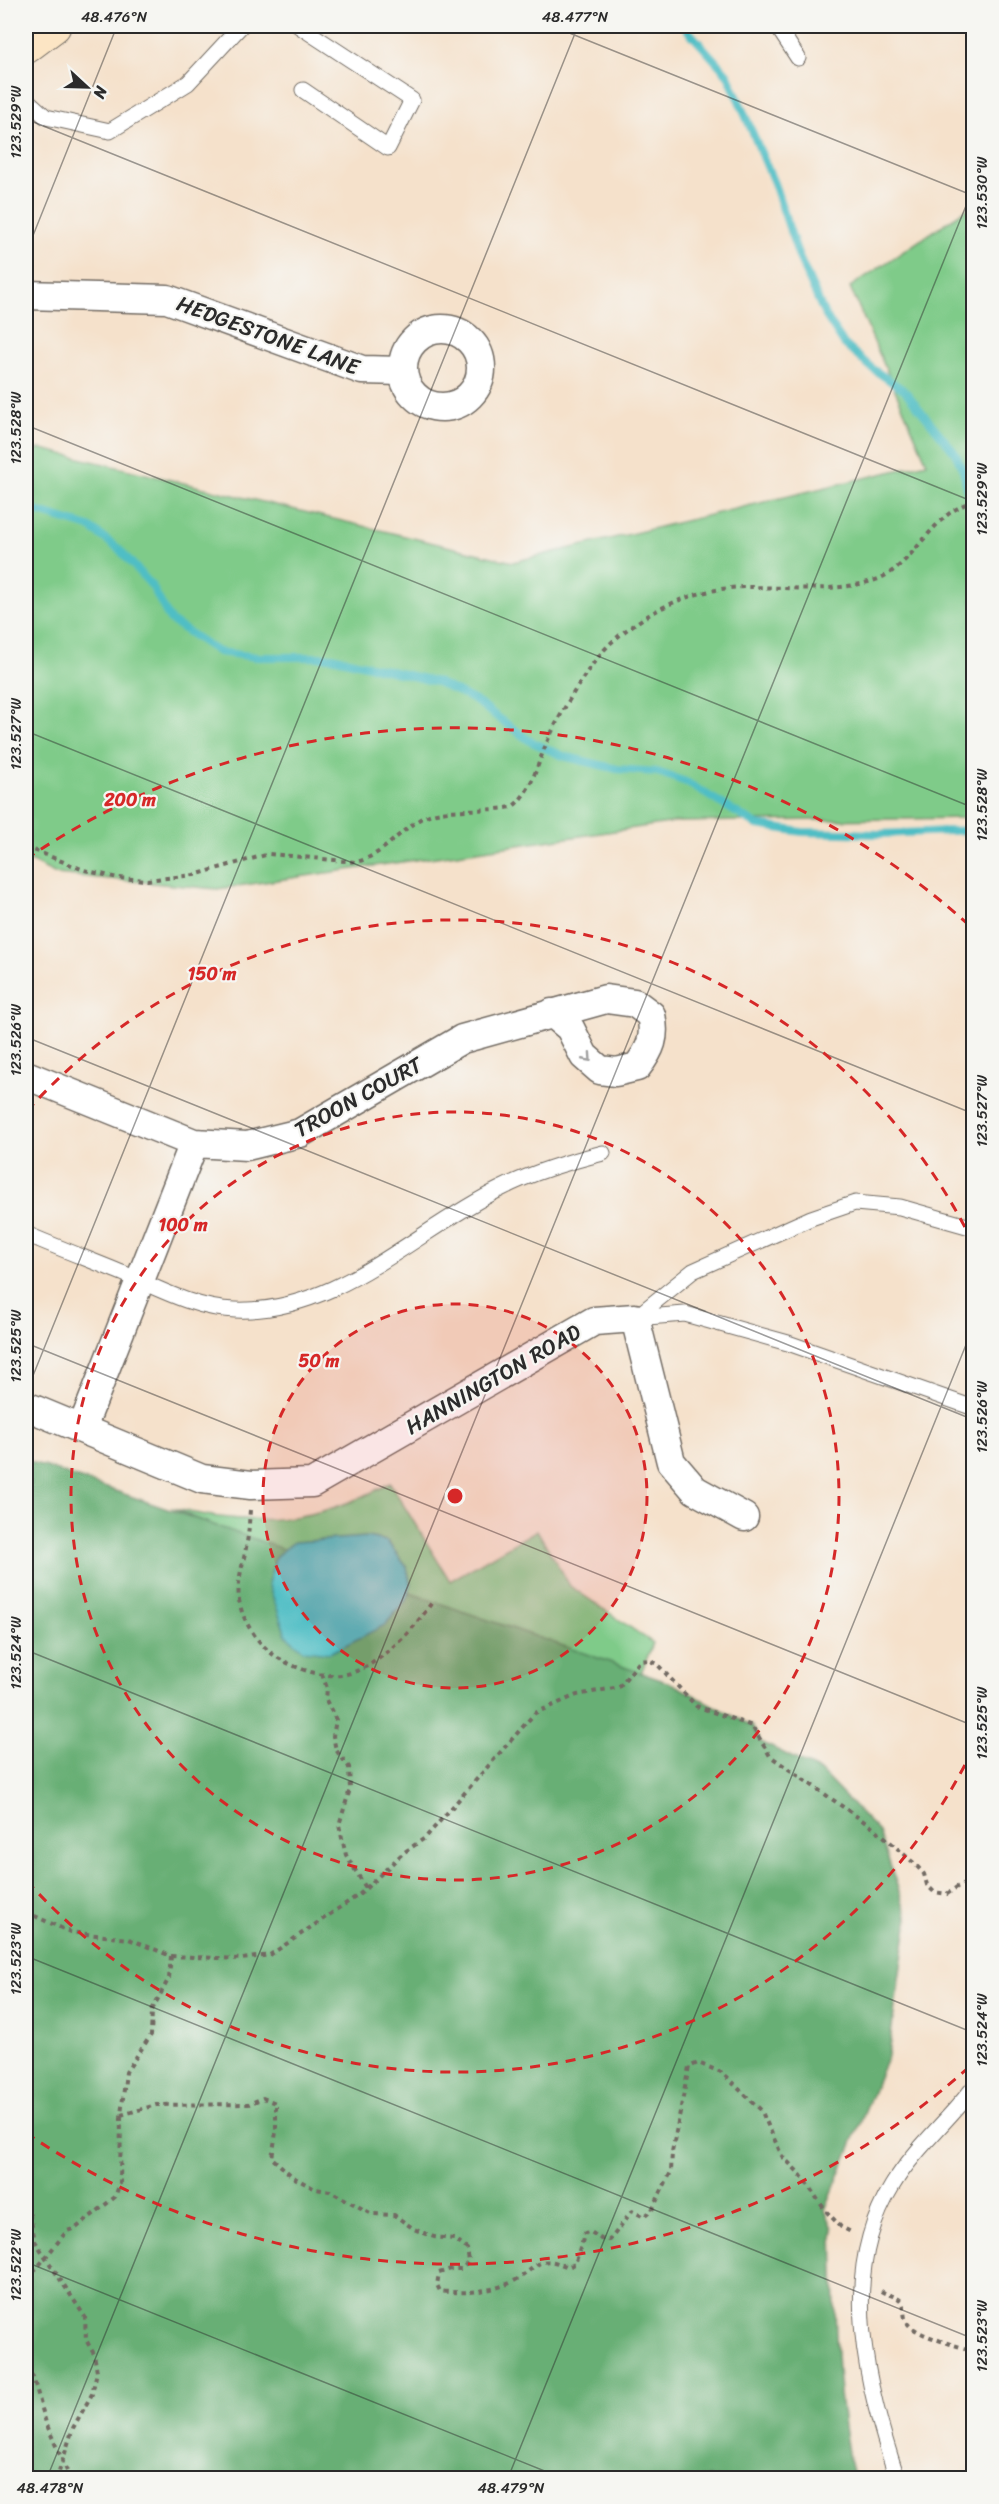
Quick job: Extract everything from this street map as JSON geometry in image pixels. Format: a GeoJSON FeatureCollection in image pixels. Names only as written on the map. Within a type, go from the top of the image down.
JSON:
{"type":"FeatureCollection","features":[{"type":"Feature","properties":{"kind":"street"},"geometry":{"type":"LineString","coordinates":[[26,47],[54,26]]}},
{"type":"Feature","properties":{"kind":"street","name":"HEDGESTONE LANE"},"geometry":{"type":"LineString","coordinates":[[26,295],[167,299],[362,370],[402,371]]}},
{"type":"Feature","properties":{"kind":"street","name":"TROON COURT"},"geometry":{"type":"LineString","coordinates":[[26,1075],[194,1143],[247,1146],[300,1132],[462,1039],[552,1013]]}},
{"type":"Feature","properties":{"kind":"street"},"geometry":{"type":"LineString","coordinates":[[82,1428],[194,1143]]}},
{"type":"Feature","properties":{"kind":"street"},"geometry":{"type":"LineString","coordinates":[[635,1318],[671,1462],[695,1490],[744,1517]]}},
{"type":"Feature","properties":{"kind":"street","name":"HANNINGTON ROAD"},"geometry":{"type":"LineString","coordinates":[[26,1406],[202,1479],[251,1485],[312,1483],[594,1321],[635,1318]]}},
{"type":"Feature","properties":{"kind":"lane"},"geometry":{"type":"LineString","coordinates":[[26,99],[46,117],[110,131],[188,83],[241,26]]}},
{"type":"Feature","properties":{"kind":"lane"},"geometry":{"type":"LineString","coordinates":[[299,26],[412,100],[388,148],[303,90]]}},
{"type":"Feature","properties":{"kind":"lane"},"geometry":{"type":"LineString","coordinates":[[777,26],[798,58]]}},
{"type":"Feature","properties":{"kind":"lane"},"geometry":{"type":"LineString","coordinates":[[26,1234],[196,1304],[234,1310],[279,1307],[316,1296],[355,1276],[499,1189],[549,1168],[603,1153]]}},
{"type":"Feature","properties":{"kind":"lane"},"geometry":{"type":"LineString","coordinates":[[635,1318],[693,1271],[812,1218],[855,1203],[900,1208],[974,1228]]}},
{"type":"Feature","properties":{"kind":"lane","name":"HANNINGTON ROAD"},"geometry":{"type":"LineString","coordinates":[[635,1318],[685,1314],[788,1343],[974,1408]]}},
{"type":"Feature","properties":{"kind":"lane"},"geometry":{"type":"LineString","coordinates":[[897,2478],[870,2381],[860,2314],[867,2250],[872,2226],[892,2186],[974,2087]]}},
{"type":"Feature","properties":{"kind":"path"},"geometry":{"type":"LineString","coordinates":[[26,848],[84,870],[118,878],[147,880],[194,875],[269,854],[356,862],[369,858],[413,824],[430,815],[512,807],[522,799],[528,789],[548,739],[593,664],[611,643],[632,626],[681,598],[699,592],[742,587],[825,589],[873,581],[890,573],[946,516],[974,500]]}},
{"type":"Feature","properties":{"kind":"path"},"geometry":{"type":"LineString","coordinates":[[251,1485],[247,1542],[238,1583],[240,1606],[252,1631],[269,1653],[296,1668],[322,1674],[343,1675],[372,1662],[403,1638],[421,1619],[432,1602]]}},
{"type":"Feature","properties":{"kind":"path"},"geometry":{"type":"LineString","coordinates":[[26,1912],[70,1932],[129,1939],[171,1956],[242,1959],[270,1955],[366,1888],[403,1853],[425,1838],[535,1713],[559,1701],[619,1687],[640,1661],[648,1660],[657,1664],[696,1706],[752,1726],[770,1756],[879,1832],[915,1864],[934,1892],[947,1894],[957,1887],[974,1881]]}},
{"type":"Feature","properties":{"kind":"path"},"geometry":{"type":"LineString","coordinates":[[322,1674],[327,1688],[326,1700],[336,1720],[333,1736],[336,1750],[350,1767],[350,1789],[339,1825],[346,1855],[366,1888]]}},
{"type":"Feature","properties":{"kind":"path"},"geometry":{"type":"LineString","coordinates":[[26,2277],[67,2231],[76,2228],[115,2197],[120,2183],[121,2115],[126,2072],[150,2035],[152,2010],[169,1977],[171,1956]]}},
{"type":"Feature","properties":{"kind":"path"},"geometry":{"type":"LineString","coordinates":[[121,2115],[156,2105],[249,2104],[263,2098],[276,2103],[276,2132],[272,2158],[293,2177],[315,2189],[330,2191],[372,2214],[394,2215],[414,2229],[434,2237],[454,2240],[467,2249],[469,2262],[461,2269],[439,2273],[437,2285],[440,2291],[459,2293],[513,2281],[541,2260],[555,2261],[568,2267],[576,2264],[585,2233],[591,2232],[601,2239],[610,2240],[632,2211],[644,2217],[652,2210],[658,2193],[671,2172],[672,2152],[690,2067],[698,2063],[722,2072],[762,2110],[782,2156],[800,2174],[825,2210],[841,2227],[858,2236],[867,2250],[873,2279],[882,2292],[899,2298],[903,2304],[904,2317],[908,2324],[918,2331],[974,2351]]}},
{"type":"Feature","properties":{"kind":"path"},"geometry":{"type":"LineString","coordinates":[[26,2196],[35,2241],[85,2317],[86,2340],[94,2354],[97,2372],[92,2394],[77,2419],[57,2478]]}},
{"type":"Feature","properties":{"kind":"path"},"geometry":{"type":"LineString","coordinates":[[26,2367],[33,2377],[46,2423],[70,2478]]}},
{"type":"Feature","properties":{"kind":"green space"},"geometry":{"type":"Polygon","coordinates":[[[973,205],[973,818],[676,822],[217,889],[56,874],[26,859],[26,450],[42,449],[513,562],[927,463],[850,287],[973,205]]]}},
{"type":"Feature","properties":{"kind":"green space"},"geometry":{"type":"Polygon","coordinates":[[[26,1460],[673,1684],[752,1726],[761,1742],[820,1771],[879,1832],[908,1918],[888,2055],[825,2210],[833,2228],[839,2385],[853,2478],[26,2478],[26,1460]]]}},
{"type":"Feature","properties":{"kind":"green space"},"geometry":{"type":"Polygon","coordinates":[[[390,1483],[450,1581],[537,1530],[570,1586],[653,1643],[632,1695],[171,1508],[229,1518],[257,1520],[284,1518],[336,1507],[363,1497],[390,1483]]]}},
{"type":"Feature","properties":{"kind":"water"},"geometry":{"type":"Polygon","coordinates":[[[367,1537],[387,1541],[407,1567],[411,1586],[406,1600],[385,1625],[330,1653],[303,1650],[286,1635],[268,1583],[276,1556],[294,1542],[367,1537]]]}},
{"type":"Feature","properties":{"kind":"waterway"},"geometry":{"type":"LineString","coordinates":[[684,26],[728,75],[774,183],[799,257],[824,313],[844,344],[873,369],[905,391],[955,453],[963,470],[974,519]]}},
{"type":"Feature","properties":{"kind":"waterway"},"geometry":{"type":"LineString","coordinates":[[26,508],[89,527],[119,549],[152,586],[170,620],[218,652],[257,657],[332,657],[437,682],[474,700],[530,741],[563,756],[617,769],[657,772],[686,782],[757,825],[802,832],[880,834],[974,830]]}}]}
